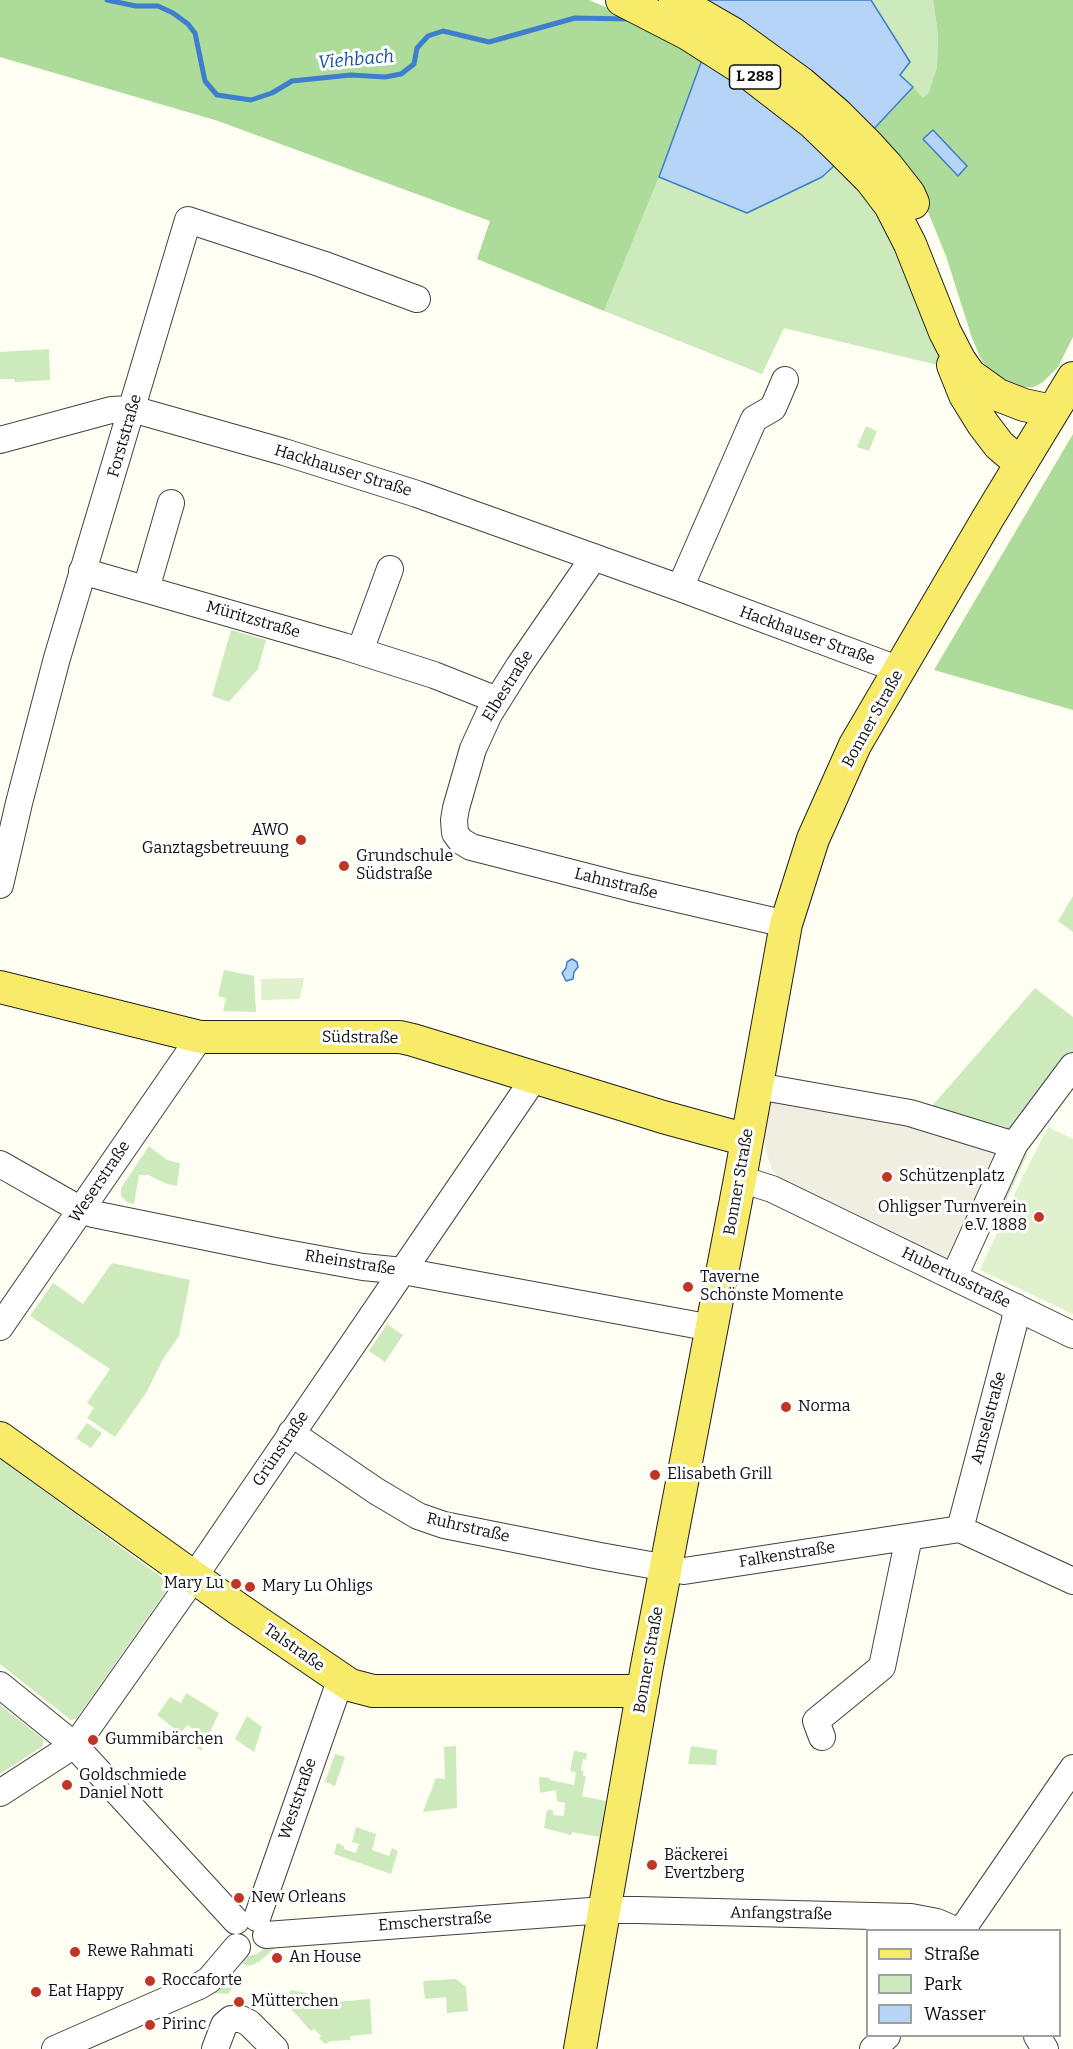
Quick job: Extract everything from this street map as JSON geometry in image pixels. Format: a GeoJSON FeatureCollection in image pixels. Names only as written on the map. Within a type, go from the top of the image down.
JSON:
{"type":"FeatureCollection","features":[{"type":"Feature","properties":{"kind":"main road","name":"L 288"},"geometry":{"type":"LineString","coordinates":[[622,0],[688,34],[754,77],[909,194],[929,236],[963,339],[986,388]]}},
{"type":"Feature","properties":{"kind":"main road","name":"L 288"},"geometry":{"type":"LineString","coordinates":[[675,0],[763,54],[837,114],[879,173],[890,205],[910,244],[945,332],[970,375],[986,388],[1013,401],[1063,412]]}},
{"type":"Feature","properties":{"kind":"main road","name":"L 288"},"geometry":{"type":"LineString","coordinates":[[945,332],[954,368],[975,413],[999,445],[1021,464]]}},
{"type":"Feature","properties":{"kind":"main road","name":"Bonner Straße"},"geometry":{"type":"LineString","coordinates":[[580,2049],[643,1691],[741,1179],[786,924],[813,839],[855,745],[1021,464],[1063,412],[1073,378]]}},
{"type":"Feature","properties":{"kind":"main road","name":"Südstraße"},"geometry":{"type":"LineString","coordinates":[[0,987],[200,1036],[400,1037],[427,1043],[663,1118],[747,1140]]}},
{"type":"Feature","properties":{"kind":"main road","name":"Talstraße"},"geometry":{"type":"LineString","coordinates":[[0,1438],[340,1680],[358,1688],[373,1691],[643,1691]]}},
{"type":"Feature","properties":{"kind":"street","name":"Forststraße"},"geometry":{"type":"LineString","coordinates":[[0,885],[19,803],[82,571],[188,220],[322,264],[417,299]]}},
{"type":"Feature","properties":{"kind":"street"},"geometry":{"type":"LineString","coordinates":[[680,588],[754,419],[773,408],[785,380]]}},
{"type":"Feature","properties":{"kind":"street","name":"Hackhauser Straße"},"geometry":{"type":"LineString","coordinates":[[0,440],[111,410],[132,409],[284,452],[417,494],[900,670]]}},
{"type":"Feature","properties":{"kind":"street"},"geometry":{"type":"LineString","coordinates":[[146,589],[171,503]]}},
{"type":"Feature","properties":{"kind":"street","name":"Elbestraße"},"geometry":{"type":"LineString","coordinates":[[454,829],[456,808],[473,749],[497,699],[594,557]]}},
{"type":"Feature","properties":{"kind":"street"},"geometry":{"type":"LineString","coordinates":[[360,651],[390,569]]}},
{"type":"Feature","properties":{"kind":"street","name":"Müritzstraße"},"geometry":{"type":"LineString","coordinates":[[82,571],[360,651],[434,675],[497,699]]}},
{"type":"Feature","properties":{"kind":"street","name":"Lahnstraße"},"geometry":{"type":"LineString","coordinates":[[454,829],[461,841],[471,847],[631,888],[786,924]]}},
{"type":"Feature","properties":{"kind":"street","name":"Weserstraße"},"geometry":{"type":"LineString","coordinates":[[0,1327],[200,1036]]}},
{"type":"Feature","properties":{"kind":"street"},"geometry":{"type":"LineString","coordinates":[[954,1277],[1014,1144],[1073,1066]]}},
{"type":"Feature","properties":{"kind":"street","name":"Grünstraße"},"geometry":{"type":"LineString","coordinates":[[0,1793],[74,1745],[194,1577],[535,1077]]}},
{"type":"Feature","properties":{"kind":"street"},"geometry":{"type":"LineString","coordinates":[[757,1086],[910,1113],[1014,1144]]}},
{"type":"Feature","properties":{"kind":"street","name":"Rheinstraße"},"geometry":{"type":"LineString","coordinates":[[0,1164],[81,1210],[200,1237],[363,1267],[403,1271],[712,1328]]}},
{"type":"Feature","properties":{"kind":"street","name":"Hubertusstraße"},"geometry":{"type":"LineString","coordinates":[[741,1179],[772,1190],[1073,1335]]}},
{"type":"Feature","properties":{"kind":"street","name":"Amselstraße"},"geometry":{"type":"LineString","coordinates":[[960,1529],[1015,1320],[1016,1307]]}},
{"type":"Feature","properties":{"kind":"street","name":"Ruhrstraße"},"geometry":{"type":"LineString","coordinates":[[291,1433],[393,1502],[433,1522],[666,1569]]}},
{"type":"Feature","properties":{"kind":"street"},"geometry":{"type":"LineString","coordinates":[[960,1529],[1073,1581]]}},
{"type":"Feature","properties":{"kind":"street","name":"Falkenstraße"},"geometry":{"type":"LineString","coordinates":[[666,1569],[684,1571],[960,1529]]}},
{"type":"Feature","properties":{"kind":"street"},"geometry":{"type":"LineString","coordinates":[[822,1737],[816,1721],[882,1666],[909,1537]]}},
{"type":"Feature","properties":{"kind":"street","name":"Weststraße"},"geometry":{"type":"LineString","coordinates":[[249,1930],[340,1680]]}},
{"type":"Feature","properties":{"kind":"street"},"geometry":{"type":"LineString","coordinates":[[0,1685],[74,1745],[249,1930],[217,1971],[204,1983],[55,2049]]}},
{"type":"Feature","properties":{"kind":"street"},"geometry":{"type":"LineString","coordinates":[[963,1929],[1073,1768]]}},
{"type":"Feature","properties":{"kind":"street","name":"Emscherstraße"},"geometry":{"type":"LineString","coordinates":[[249,1930],[604,1910]]}},
{"type":"Feature","properties":{"kind":"street","name":"Anfangstraße"},"geometry":{"type":"LineString","coordinates":[[604,1910],[911,1917],[937,1922],[953,1929]]}},
{"type":"Feature","properties":{"kind":"street"},"geometry":{"type":"LineString","coordinates":[[215,2049],[224,2025],[231,2019],[241,2019],[249,2023],[276,2049]]}},
{"type":"Feature","properties":{"kind":"street"},"geometry":{"type":"LineString","coordinates":[[873,2049],[886,2037]]}},
{"type":"Feature","properties":{"kind":"green space"},"geometry":{"type":"Polygon","coordinates":[[[0,0],[589,0],[703,57],[659,177],[604,311],[477,259],[490,221],[218,121],[0,57],[0,0]]]}},
{"type":"Feature","properties":{"kind":"green space"},"geometry":{"type":"Polygon","coordinates":[[[702,0],[933,0],[938,35],[937,67],[929,92],[923,98],[913,88],[871,132],[702,0]]]}},
{"type":"Feature","properties":{"kind":"green space"},"geometry":{"type":"Polygon","coordinates":[[[933,0],[1073,0],[1073,337],[1058,367],[1043,382],[1034,387],[1013,387],[989,371],[980,357],[946,256],[928,212],[912,185],[871,132],[913,87],[923,98],[929,92],[937,67],[938,35],[933,0]]]}},
{"type":"Feature","properties":{"kind":"green space"},"geometry":{"type":"Polygon","coordinates":[[[703,57],[826,152],[883,216],[946,367],[784,328],[762,374],[604,311],[659,177],[703,57]]]}},
{"type":"Feature","properties":{"kind":"green space"},"geometry":{"type":"Polygon","coordinates":[[[49,349],[50,380],[15,382],[14,379],[0,379],[0,352],[49,349]]]}},
{"type":"Feature","properties":{"kind":"green space"},"geometry":{"type":"Polygon","coordinates":[[[866,426],[877,431],[869,451],[857,447],[866,426]]]}},
{"type":"Feature","properties":{"kind":"green space"},"geometry":{"type":"Polygon","coordinates":[[[1073,434],[1073,710],[934,670],[1073,434]]]}},
{"type":"Feature","properties":{"kind":"green space"},"geometry":{"type":"Polygon","coordinates":[[[231,630],[266,640],[258,669],[229,702],[212,696],[231,630]]]}},
{"type":"Feature","properties":{"kind":"green space"},"geometry":{"type":"Polygon","coordinates":[[[1073,896],[1073,932],[1058,921],[1073,896]]]}},
{"type":"Feature","properties":{"kind":"green space"},"geometry":{"type":"Polygon","coordinates":[[[224,970],[254,976],[256,1012],[223,1011],[226,998],[218,996],[224,970]]]}},
{"type":"Feature","properties":{"kind":"green space"},"geometry":{"type":"Polygon","coordinates":[[[304,978],[300,999],[261,1000],[261,979],[304,978]]]}},
{"type":"Feature","properties":{"kind":"green space"},"geometry":{"type":"Polygon","coordinates":[[[1035,988],[1073,1017],[1073,1053],[1016,1132],[932,1106],[1035,988]]]}},
{"type":"Feature","properties":{"kind":"green space","name":"Ohligser Turnverein e.V. 1888"},"geometry":{"type":"Polygon","coordinates":[[[1048,1127],[1073,1139],[1073,1314],[980,1270],[1048,1127]]]}},
{"type":"Feature","properties":{"kind":"green space"},"geometry":{"type":"Polygon","coordinates":[[[149,1146],[167,1160],[180,1163],[177,1186],[148,1175],[139,1175],[134,1204],[127,1202],[121,1196],[121,1188],[149,1146]]]}},
{"type":"Feature","properties":{"kind":"green space"},"geometry":{"type":"Polygon","coordinates":[[[1020,1150],[1028,1153],[1004,1205],[996,1201],[1020,1150]]]}},
{"type":"Feature","properties":{"kind":"green space"},"geometry":{"type":"Polygon","coordinates":[[[112,1263],[190,1280],[179,1336],[163,1359],[146,1393],[115,1437],[87,1418],[94,1408],[87,1403],[110,1369],[30,1316],[53,1283],[83,1304],[112,1263]]]}},
{"type":"Feature","properties":{"kind":"green space"},"geometry":{"type":"Polygon","coordinates":[[[387,1324],[403,1335],[385,1362],[369,1351],[387,1324]]]}},
{"type":"Feature","properties":{"kind":"green space"},"geometry":{"type":"Polygon","coordinates":[[[87,1423],[102,1433],[91,1448],[76,1438],[87,1423]]]}},
{"type":"Feature","properties":{"kind":"green space"},"geometry":{"type":"Polygon","coordinates":[[[0,1459],[171,1584],[76,1719],[71,1720],[0,1664],[0,1459]]]}},
{"type":"Feature","properties":{"kind":"green space"},"geometry":{"type":"Polygon","coordinates":[[[186,1693],[219,1713],[201,1751],[191,1742],[198,1734],[188,1725],[180,1733],[157,1715],[170,1697],[181,1703],[186,1693]]]}},
{"type":"Feature","properties":{"kind":"green space"},"geometry":{"type":"Polygon","coordinates":[[[0,1705],[43,1739],[43,1746],[0,1774],[0,1705]]]}},
{"type":"Feature","properties":{"kind":"green space"},"geometry":{"type":"Polygon","coordinates":[[[247,1716],[262,1727],[254,1752],[235,1739],[247,1716]]]}},
{"type":"Feature","properties":{"kind":"green space"},"geometry":{"type":"Polygon","coordinates":[[[456,1746],[457,1808],[423,1812],[436,1778],[445,1779],[444,1747],[456,1746]]]}},
{"type":"Feature","properties":{"kind":"green space"},"geometry":{"type":"Polygon","coordinates":[[[691,1746],[717,1750],[716,1765],[688,1764],[691,1746]]]}},
{"type":"Feature","properties":{"kind":"green space"},"geometry":{"type":"Polygon","coordinates":[[[574,1751],[587,1753],[581,1770],[583,1776],[586,1776],[582,1796],[606,1801],[600,1837],[572,1832],[571,1835],[544,1828],[547,1810],[553,1810],[553,1815],[564,1816],[565,1803],[557,1801],[556,1790],[540,1793],[539,1777],[574,1785],[576,1772],[570,1771],[574,1751]]]}},
{"type":"Feature","properties":{"kind":"green space"},"geometry":{"type":"Polygon","coordinates":[[[335,1754],[345,1757],[335,1786],[325,1782],[335,1754]]]}},
{"type":"Feature","properties":{"kind":"green space"},"geometry":{"type":"Polygon","coordinates":[[[356,1827],[376,1834],[372,1850],[389,1856],[392,1848],[398,1851],[391,1874],[334,1854],[337,1843],[344,1846],[344,1849],[356,1853],[359,1844],[352,1842],[356,1827]]]}},
{"type":"Feature","properties":{"kind":"green space"},"geometry":{"type":"Polygon","coordinates":[[[274,1941],[278,1945],[259,1962],[249,1966],[238,1962],[240,1954],[248,1956],[257,1954],[274,1941]]]}},
{"type":"Feature","properties":{"kind":"green space"},"geometry":{"type":"Polygon","coordinates":[[[227,1971],[231,1975],[233,1987],[228,1994],[211,1992],[227,1971]]]}},
{"type":"Feature","properties":{"kind":"green space"},"geometry":{"type":"Polygon","coordinates":[[[456,1979],[466,1987],[468,2011],[447,2013],[446,1997],[425,1999],[423,1981],[456,1979]]]}},
{"type":"Feature","properties":{"kind":"green space"},"geometry":{"type":"Polygon","coordinates":[[[291,1990],[322,1996],[324,2003],[370,1999],[372,2034],[351,2036],[350,2040],[331,2041],[325,2044],[319,2038],[321,2036],[314,2029],[311,2031],[286,2003],[291,1990]]]}},
{"type":"Feature","properties":{"kind":"shaded area","name":"Schützenplatz"},"geometry":{"type":"Polygon","coordinates":[[[776,1098],[936,1124],[997,1153],[954,1257],[945,1261],[784,1183],[772,1170],[765,1148],[768,1109],[776,1098]]]}},
{"type":"Feature","properties":{"kind":"water"},"geometry":{"type":"Polygon","coordinates":[[[665,0],[871,0],[910,62],[900,75],[913,87],[871,132],[822,177],[747,213],[659,177],[703,57],[665,0]]]}},
{"type":"Feature","properties":{"kind":"water"},"geometry":{"type":"Polygon","coordinates":[[[933,130],[967,166],[958,176],[923,139],[933,130]]]}},
{"type":"Feature","properties":{"kind":"water"},"geometry":{"type":"Polygon","coordinates":[[[572,959],[577,962],[578,967],[573,979],[566,981],[562,973],[567,962],[572,959]]]}},
{"type":"Feature","properties":{"kind":"waterway","name":"Viehbach"},"geometry":{"type":"LineString","coordinates":[[107,0],[136,6],[158,6],[173,13],[188,24],[195,33],[205,81],[217,95],[251,100],[272,93],[292,81],[351,75],[385,77],[401,74],[414,64],[417,48],[428,36],[443,31],[489,42],[575,18],[629,19]]}},
{"type":"Feature","properties":{"kind":"place","name":"AWO Ganztagsbetreuung"},"geometry":{"type":"Point","coordinates":[301,840]}},
{"type":"Feature","properties":{"kind":"place","name":"Grundschule Südstraße"},"geometry":{"type":"Point","coordinates":[344,866]}},
{"type":"Feature","properties":{"kind":"place","name":"Schützenplatz"},"geometry":{"type":"Point","coordinates":[887,1177]}},
{"type":"Feature","properties":{"kind":"place","name":"Ohligser Turnverein e.V. 1888"},"geometry":{"type":"Point","coordinates":[1039,1217]}},
{"type":"Feature","properties":{"kind":"place","name":"Taverne Schönste Momente"},"geometry":{"type":"Point","coordinates":[688,1287]}},
{"type":"Feature","properties":{"kind":"place","name":"Norma"},"geometry":{"type":"Point","coordinates":[786,1407]}},
{"type":"Feature","properties":{"kind":"place","name":"Elisabeth Grill"},"geometry":{"type":"Point","coordinates":[655,1475]}},
{"type":"Feature","properties":{"kind":"place","name":"Mary Lu"},"geometry":{"type":"Point","coordinates":[236,1584]}},
{"type":"Feature","properties":{"kind":"place","name":"Mary Lu Ohligs"},"geometry":{"type":"Point","coordinates":[250,1587]}},
{"type":"Feature","properties":{"kind":"place","name":"Gummibärchen"},"geometry":{"type":"Point","coordinates":[93,1740]}},
{"type":"Feature","properties":{"kind":"place","name":"Goldschmiede Daniel Nott"},"geometry":{"type":"Point","coordinates":[67,1785]}},
{"type":"Feature","properties":{"kind":"place","name":"Bäckerei Evertzberg"},"geometry":{"type":"Point","coordinates":[652,1865]}},
{"type":"Feature","properties":{"kind":"place","name":"New Orleans"},"geometry":{"type":"Point","coordinates":[239,1898]}},
{"type":"Feature","properties":{"kind":"place","name":"Rewe Rahmati"},"geometry":{"type":"Point","coordinates":[75,1952]}},
{"type":"Feature","properties":{"kind":"place","name":"An House"},"geometry":{"type":"Point","coordinates":[277,1958]}},
{"type":"Feature","properties":{"kind":"place","name":"Roccaforte"},"geometry":{"type":"Point","coordinates":[150,1981]}},
{"type":"Feature","properties":{"kind":"place","name":"Eat Happy"},"geometry":{"type":"Point","coordinates":[36,1992]}},
{"type":"Feature","properties":{"kind":"place","name":"Mütterchen"},"geometry":{"type":"Point","coordinates":[239,2002]}},
{"type":"Feature","properties":{"kind":"place","name":"Pirinc"},"geometry":{"type":"Point","coordinates":[150,2025]}}]}
